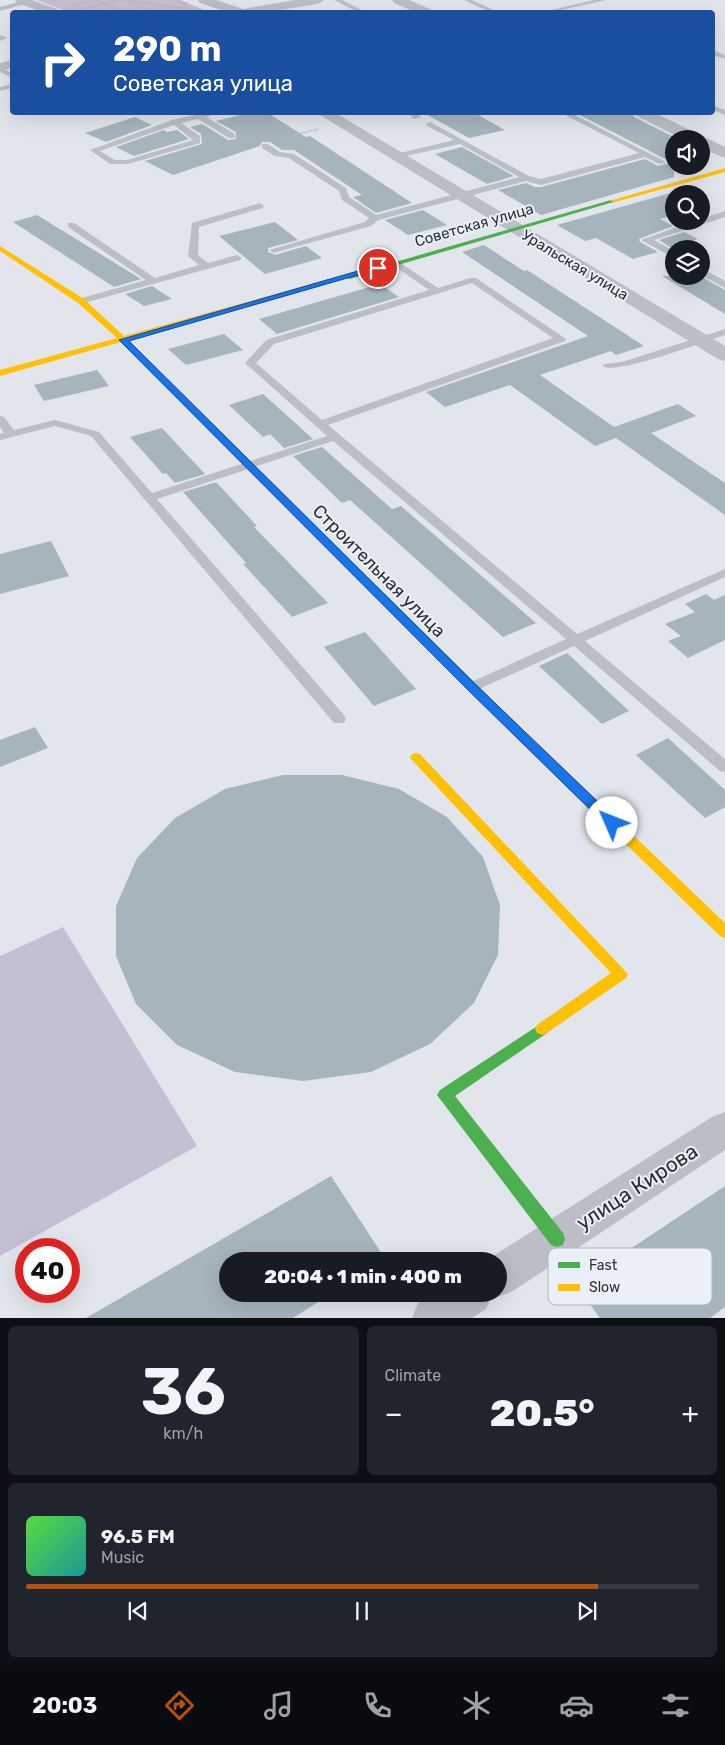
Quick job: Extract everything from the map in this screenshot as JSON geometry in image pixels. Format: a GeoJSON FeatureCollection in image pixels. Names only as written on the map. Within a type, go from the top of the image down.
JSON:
{"type":"FeatureCollection","features":[{"type":"Feature","properties":{"kind":"street"},"geometry":{"type":"LineString","coordinates":[[204,0],[232,10]]}},
{"type":"Feature","properties":{"kind":"street"},"geometry":{"type":"LineString","coordinates":[[260,10],[318,0]]}},
{"type":"Feature","properties":{"kind":"street"},"geometry":{"type":"LineString","coordinates":[[398,0],[420,10]]}},
{"type":"Feature","properties":{"kind":"street"},"geometry":{"type":"LineString","coordinates":[[24,1],[47,10]]}},
{"type":"Feature","properties":{"kind":"street","name":"Уральская улица"},"geometry":{"type":"LineString","coordinates":[[327,115],[725,355]]}},
{"type":"Feature","properties":{"kind":"street"},"geometry":{"type":"LineString","coordinates":[[646,115],[677,130]]}},
{"type":"Feature","properties":{"kind":"street"},"geometry":{"type":"LineString","coordinates":[[710,146],[725,153]]}},
{"type":"Feature","properties":{"kind":"street","name":"Советская улица"},"geometry":{"type":"LineString","coordinates":[[0,373],[725,170]]}},
{"type":"Feature","properties":{"kind":"street","name":"Строительная улица"},"geometry":{"type":"LineString","coordinates":[[0,248],[81,301],[123,340],[472,688],[725,932]]}},
{"type":"Feature","properties":{"kind":"street"},"geometry":{"type":"LineString","coordinates":[[416,757],[621,974],[445,1095],[558,1239]]}},
{"type":"Feature","properties":{"kind":"street","name":"улица Кирова"},"geometry":{"type":"LineString","coordinates":[[507,1271],[725,1130]]}},
{"type":"Feature","properties":{"kind":"street"},"geometry":{"type":"LineString","coordinates":[[434,1318],[459,1302]]}},
{"type":"Feature","properties":{"kind":"lane"},"geometry":{"type":"LineString","coordinates":[[337,0],[356,10]]}},
{"type":"Feature","properties":{"kind":"lane"},"geometry":{"type":"LineString","coordinates":[[467,0],[490,10]]}},
{"type":"Feature","properties":{"kind":"lane"},"geometry":{"type":"LineString","coordinates":[[556,10],[603,0]]}},
{"type":"Feature","properties":{"kind":"lane"},"geometry":{"type":"LineString","coordinates":[[0,8],[24,1]]}},
{"type":"Feature","properties":{"kind":"lane"},"geometry":{"type":"LineString","coordinates":[[175,122],[197,138],[197,140],[128,162],[113,162],[94,150],[175,122],[206,115]]}},
{"type":"Feature","properties":{"kind":"lane"},"geometry":{"type":"LineString","coordinates":[[211,115],[232,136]]}},
{"type":"Feature","properties":{"kind":"lane"},"geometry":{"type":"LineString","coordinates":[[568,115],[662,162]]}},
{"type":"Feature","properties":{"kind":"lane"},"geometry":{"type":"LineString","coordinates":[[430,124],[526,178],[541,182],[646,154]]}},
{"type":"Feature","properties":{"kind":"lane"},"geometry":{"type":"LineString","coordinates":[[395,157],[460,141]]}},
{"type":"Feature","properties":{"kind":"lane"},"geometry":{"type":"LineString","coordinates":[[265,146],[278,154],[291,156],[343,190],[345,198],[375,218]]}},
{"type":"Feature","properties":{"kind":"lane"},"geometry":{"type":"LineString","coordinates":[[274,250],[368,224],[375,218],[526,178]]}},
{"type":"Feature","properties":{"kind":"lane"},"geometry":{"type":"LineString","coordinates":[[206,266],[193,256],[195,225],[260,206]]}},
{"type":"Feature","properties":{"kind":"lane"},"geometry":{"type":"LineString","coordinates":[[665,250],[646,240],[725,214]]}},
{"type":"Feature","properties":{"kind":"lane"},"geometry":{"type":"LineString","coordinates":[[71,225],[154,281]]}},
{"type":"Feature","properties":{"kind":"lane"},"geometry":{"type":"LineString","coordinates":[[81,301],[237,258]]}},
{"type":"Feature","properties":{"kind":"lane"},"geometry":{"type":"LineString","coordinates":[[396,263],[437,290]]}},
{"type":"Feature","properties":{"kind":"lane"},"geometry":{"type":"LineString","coordinates":[[710,276],[725,285]]}},
{"type":"Feature","properties":{"kind":"lane"},"geometry":{"type":"LineString","coordinates":[[321,424],[561,339],[473,280],[270,342],[250,363],[321,424],[335,436],[576,641],[725,767]]}},
{"type":"Feature","properties":{"kind":"lane"},"geometry":{"type":"LineString","coordinates":[[608,366],[623,365],[725,332]]}},
{"type":"Feature","properties":{"kind":"lane"},"geometry":{"type":"LineString","coordinates":[[0,419],[6,436],[55,423],[95,434],[339,719]]}},
{"type":"Feature","properties":{"kind":"lane"},"geometry":{"type":"LineString","coordinates":[[149,498],[335,436]]}},
{"type":"Feature","properties":{"kind":"lane"},"geometry":{"type":"LineString","coordinates":[[472,688],[724,573]]}},
{"type":"Feature","properties":{"kind":"path"},"geometry":{"type":"LineString","coordinates":[[68,6],[95,0],[121,10]]}},
{"type":"Feature","properties":{"kind":"path"},"geometry":{"type":"LineString","coordinates":[[77,10],[119,0]]}},
{"type":"Feature","properties":{"kind":"path"},"geometry":{"type":"LineString","coordinates":[[123,0],[190,9]]}},
{"type":"Feature","properties":{"kind":"path"},"geometry":{"type":"LineString","coordinates":[[123,0],[150,10]]}},
{"type":"Feature","properties":{"kind":"path"},"geometry":{"type":"LineString","coordinates":[[104,4],[109,10]]}},
{"type":"Feature","properties":{"kind":"shaded area"},"geometry":{"type":"Polygon","coordinates":[[[37,0],[180,0],[204,10],[63,10],[37,0]]]}},
{"type":"Feature","properties":{"kind":"shaded area"},"geometry":{"type":"Polygon","coordinates":[[[63,927],[197,1146],[32,1238],[15,1238],[15,1248],[0,1256],[0,956],[63,927]]]}},
{"type":"Feature","properties":{"kind":"building"},"geometry":{"type":"Polygon","coordinates":[[[241,115],[271,115],[306,137],[310,136],[412,203],[376,213],[353,197],[362,195],[294,150],[282,150],[270,142],[262,142],[260,146],[173,175],[145,161],[202,144],[201,134],[190,127],[202,124],[228,140],[236,139],[236,132],[216,121],[241,115]]]}},
{"type":"Feature","properties":{"kind":"building"},"geometry":{"type":"Polygon","coordinates":[[[427,115],[478,115],[505,130],[469,138],[427,115]]]}},
{"type":"Feature","properties":{"kind":"building"},"geometry":{"type":"Polygon","coordinates":[[[580,115],[633,115],[665,132],[665,159],[580,115]]]}},
{"type":"Feature","properties":{"kind":"building"},"geometry":{"type":"Polygon","coordinates":[[[135,117],[152,125],[106,142],[85,133],[135,117]]]}},
{"type":"Feature","properties":{"kind":"building"},"geometry":{"type":"Polygon","coordinates":[[[164,130],[167,132],[177,130],[189,139],[134,156],[116,147],[164,130]]]}},
{"type":"Feature","properties":{"kind":"building"},"geometry":{"type":"Polygon","coordinates":[[[462,147],[514,176],[487,184],[435,154],[462,147]]]}},
{"type":"Feature","properties":{"kind":"building"},"geometry":{"type":"Polygon","coordinates":[[[645,159],[658,166],[665,164],[665,175],[674,175],[674,177],[541,215],[498,190],[526,183],[535,187],[541,187],[645,159]]]}},
{"type":"Feature","properties":{"kind":"building"},"geometry":{"type":"Polygon","coordinates":[[[665,194],[665,218],[660,219],[665,222],[665,229],[639,239],[640,242],[658,252],[633,259],[596,238],[585,241],[557,225],[665,194]]]}},
{"type":"Feature","properties":{"kind":"building"},"geometry":{"type":"Polygon","coordinates":[[[423,210],[447,225],[408,235],[385,220],[423,210]]]}},
{"type":"Feature","properties":{"kind":"building"},"geometry":{"type":"Polygon","coordinates":[[[37,215],[141,279],[114,287],[13,222],[37,215]]]}},
{"type":"Feature","properties":{"kind":"building"},"geometry":{"type":"Polygon","coordinates":[[[275,222],[298,240],[268,248],[268,252],[275,255],[306,246],[322,258],[265,274],[219,236],[275,222]]]}},
{"type":"Feature","properties":{"kind":"building"},"geometry":{"type":"Polygon","coordinates":[[[684,232],[698,239],[665,240],[665,244],[659,240],[684,232]]]}},
{"type":"Feature","properties":{"kind":"building"},"geometry":{"type":"Polygon","coordinates":[[[484,245],[524,271],[527,270],[644,346],[616,355],[611,351],[540,375],[614,427],[678,404],[696,416],[651,433],[725,483],[725,515],[616,438],[595,446],[510,385],[445,407],[426,392],[588,336],[462,252],[484,245]]]}},
{"type":"Feature","properties":{"kind":"building"},"geometry":{"type":"Polygon","coordinates":[[[710,282],[725,290],[725,314],[677,285],[710,285],[710,282]]]}},
{"type":"Feature","properties":{"kind":"building"},"geometry":{"type":"Polygon","coordinates":[[[380,284],[399,297],[277,334],[259,319],[380,284]]]}},
{"type":"Feature","properties":{"kind":"building"},"geometry":{"type":"Polygon","coordinates":[[[152,286],[172,299],[144,306],[125,294],[152,286]]]}},
{"type":"Feature","properties":{"kind":"building"},"geometry":{"type":"Polygon","coordinates":[[[224,334],[243,350],[186,365],[168,349],[224,334]]]}},
{"type":"Feature","properties":{"kind":"building"},"geometry":{"type":"Polygon","coordinates":[[[97,370],[109,386],[44,401],[34,385],[97,370]]]}},
{"type":"Feature","properties":{"kind":"building"},"geometry":{"type":"Polygon","coordinates":[[[263,394],[313,439],[284,448],[270,434],[263,437],[229,405],[263,394]]]}},
{"type":"Feature","properties":{"kind":"building"},"geometry":{"type":"Polygon","coordinates":[[[162,428],[205,474],[175,483],[166,473],[163,474],[130,437],[162,428]]]}},
{"type":"Feature","properties":{"kind":"building"},"geometry":{"type":"Polygon","coordinates":[[[322,447],[392,509],[401,506],[536,623],[503,637],[350,500],[342,503],[293,456],[322,447]]]}},
{"type":"Feature","properties":{"kind":"building"},"geometry":{"type":"Polygon","coordinates":[[[217,483],[257,526],[254,527],[328,603],[292,617],[243,564],[246,563],[183,492],[217,483]]]}},
{"type":"Feature","properties":{"kind":"building"},"geometry":{"type":"Polygon","coordinates":[[[51,541],[69,576],[0,594],[0,554],[51,541]]]}},
{"type":"Feature","properties":{"kind":"building"},"geometry":{"type":"Polygon","coordinates":[[[706,594],[714,600],[725,595],[725,640],[688,658],[668,641],[681,636],[665,624],[695,612],[685,604],[706,594]]]}},
{"type":"Feature","properties":{"kind":"building"},"geometry":{"type":"Polygon","coordinates":[[[365,632],[416,689],[374,706],[324,647],[365,632]]]}},
{"type":"Feature","properties":{"kind":"building"},"geometry":{"type":"Polygon","coordinates":[[[567,653],[629,711],[602,724],[539,666],[567,653]]]}},
{"type":"Feature","properties":{"kind":"building"},"geometry":{"type":"Polygon","coordinates":[[[35,727],[48,748],[0,767],[0,740],[35,727]]]}},
{"type":"Feature","properties":{"kind":"building"},"geometry":{"type":"Polygon","coordinates":[[[668,738],[725,790],[725,807],[705,818],[636,755],[668,738]]]}},
{"type":"Feature","properties":{"kind":"building"},"geometry":{"type":"Polygon","coordinates":[[[283,775],[342,775],[399,789],[447,817],[483,857],[500,905],[498,955],[474,1003],[430,1044],[371,1072],[303,1081],[235,1072],[177,1045],[136,1004],[116,956],[116,906],[137,858],[175,818],[225,789],[283,775]]]}},
{"type":"Feature","properties":{"kind":"building"},"geometry":{"type":"Polygon","coordinates":[[[331,1176],[381,1252],[219,1252],[219,1302],[318,1302],[293,1318],[86,1318],[331,1176]]]}},
{"type":"Feature","properties":{"kind":"building"},"geometry":{"type":"Polygon","coordinates":[[[725,1186],[725,1307],[710,1318],[600,1318],[591,1305],[712,1305],[712,1248],[632,1248],[725,1186]]]}},
{"type":"Feature","properties":{"kind":"traffic: fast"},"geometry":{"type":"LineString","coordinates":[[347,277],[613,201]]}},
{"type":"Feature","properties":{"kind":"traffic: fast"},"geometry":{"type":"LineString","coordinates":[[241,457],[515,729]]}},
{"type":"Feature","properties":{"kind":"traffic: fast"},"geometry":{"type":"LineString","coordinates":[[542,1029],[445,1095],[557,1239]]}},
{"type":"Feature","properties":{"kind":"traffic: slow"},"geometry":{"type":"LineString","coordinates":[[613,201],[725,170]]}},
{"type":"Feature","properties":{"kind":"traffic: slow"},"geometry":{"type":"LineString","coordinates":[[0,248],[81,301],[112,329],[241,457]]}},
{"type":"Feature","properties":{"kind":"traffic: slow"},"geometry":{"type":"LineString","coordinates":[[0,373],[347,277]]}},
{"type":"Feature","properties":{"kind":"traffic: slow"},"geometry":{"type":"LineString","coordinates":[[515,729],[725,932]]}},
{"type":"Feature","properties":{"kind":"traffic: slow"},"geometry":{"type":"LineString","coordinates":[[416,757],[621,974],[542,1029]]}},
{"type":"Feature","properties":{"kind":"route"},"geometry":{"type":"LineString","coordinates":[[378,268],[123,340],[472,688],[612,823]]}}]}
